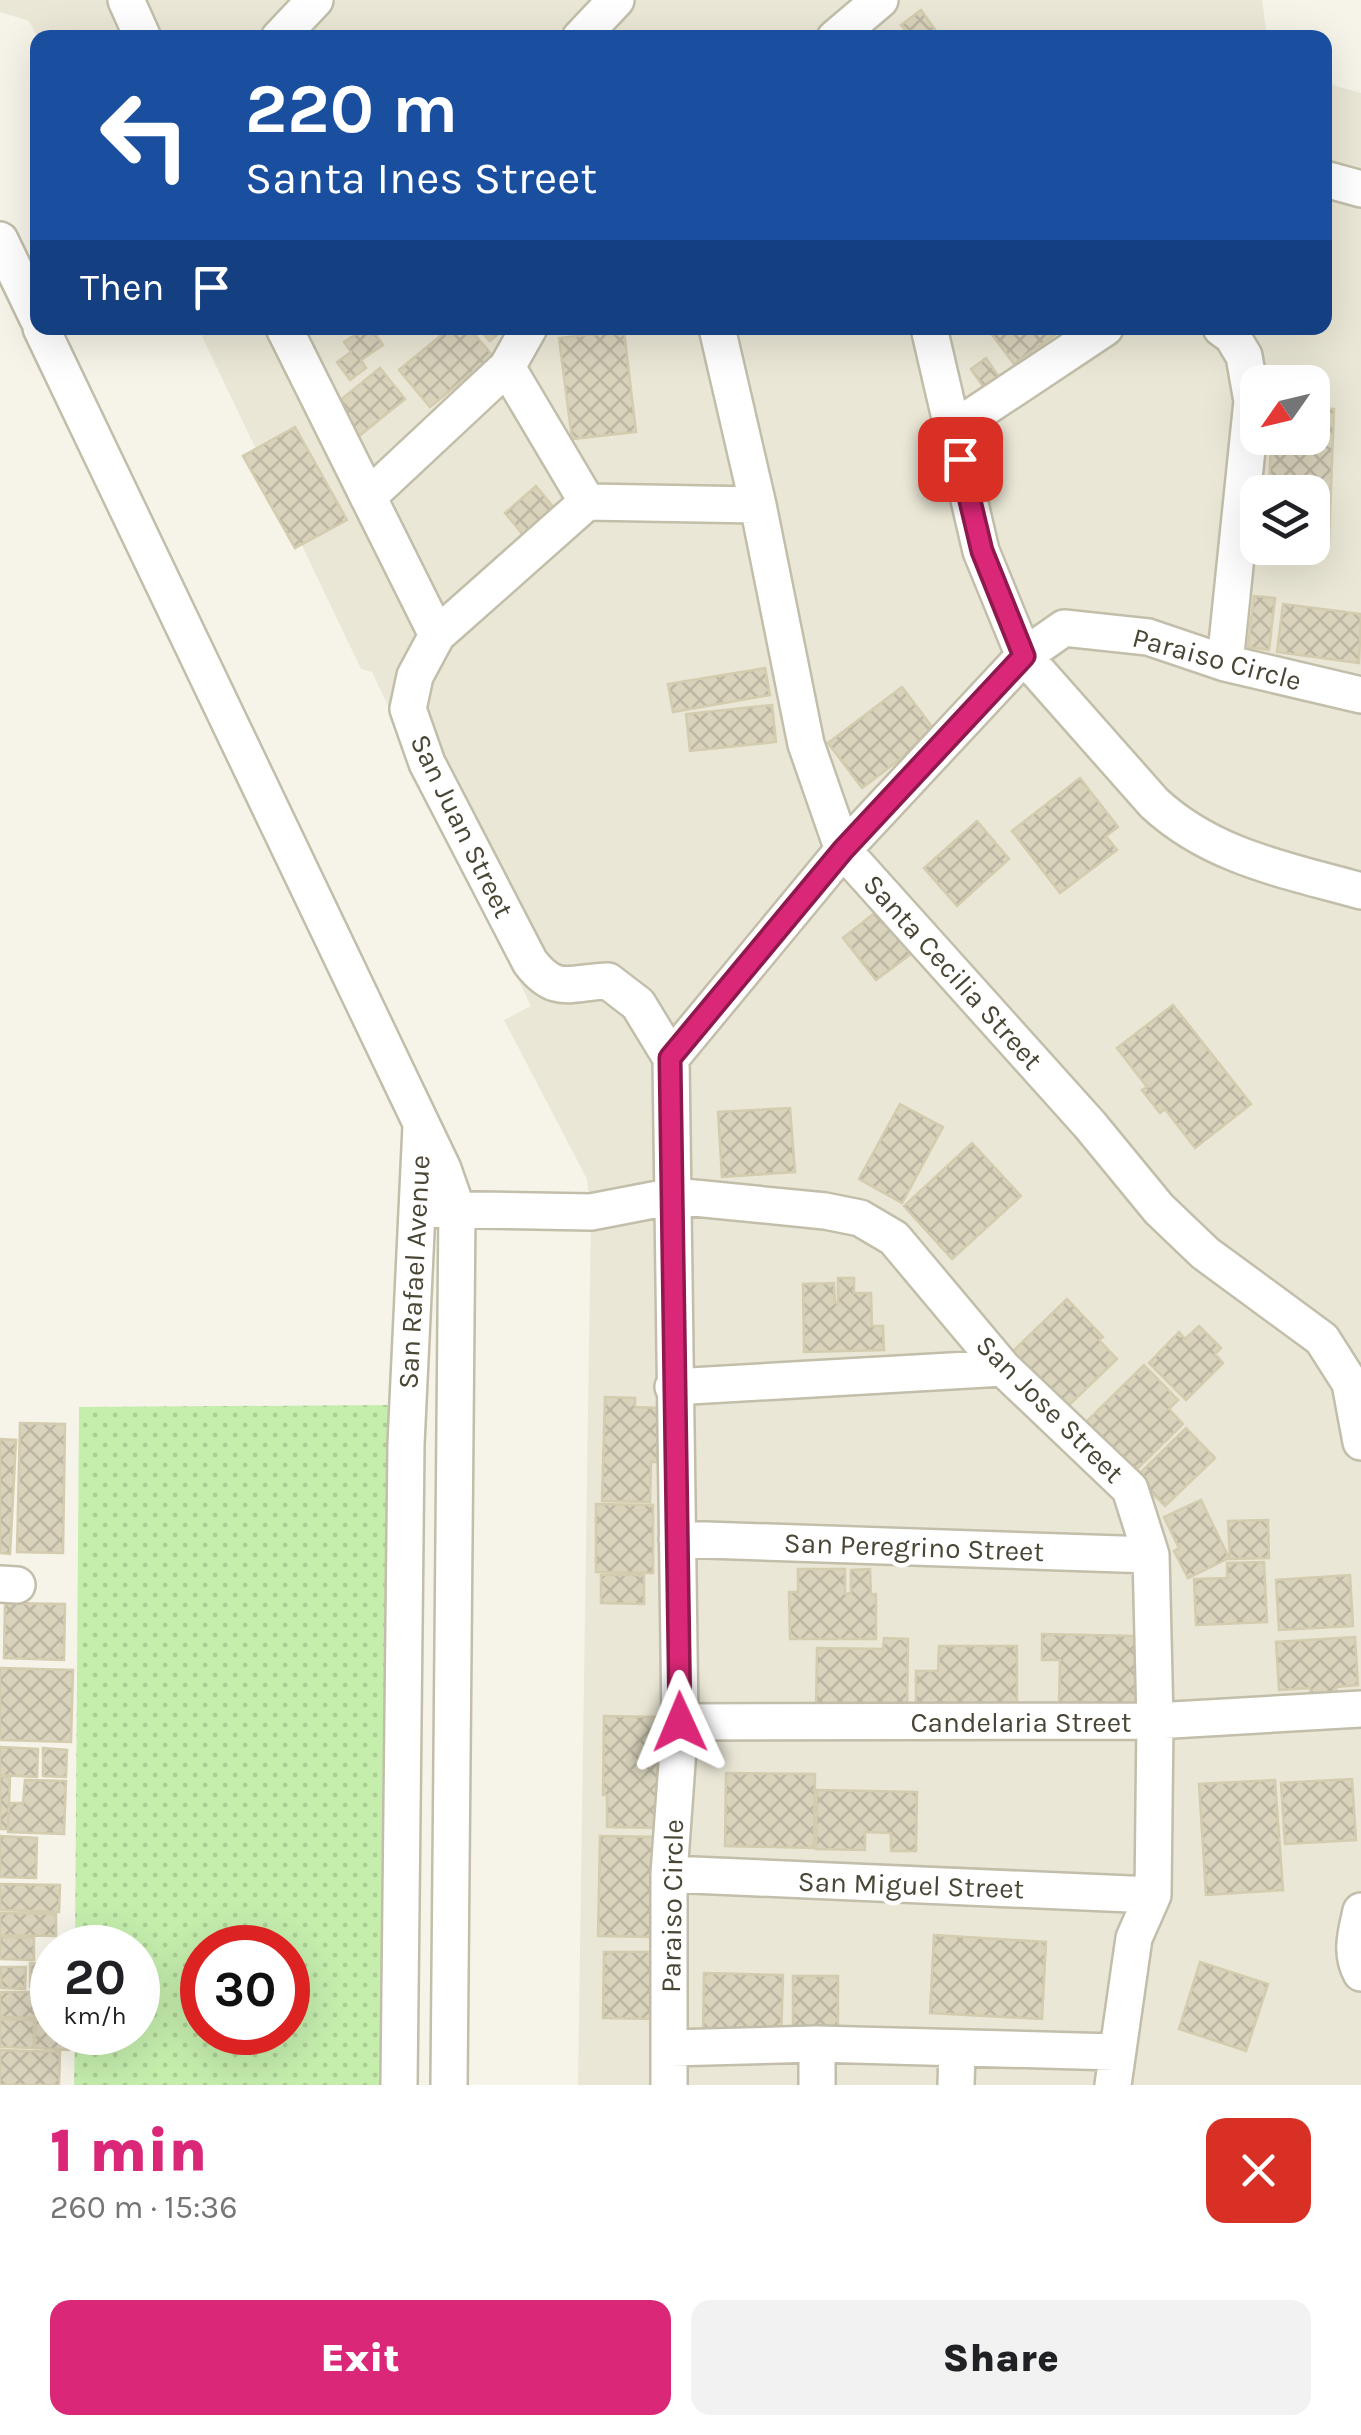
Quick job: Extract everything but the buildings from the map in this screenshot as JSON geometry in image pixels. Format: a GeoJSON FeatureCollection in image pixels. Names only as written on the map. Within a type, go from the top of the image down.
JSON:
{"type":"FeatureCollection","features":[{"type":"Feature","properties":{"kind":"street"},"geometry":{"type":"LineString","coordinates":[[126,0],[139,30]]}},
{"type":"Feature","properties":{"kind":"street"},"geometry":{"type":"LineString","coordinates":[[287,30],[315,0]]}},
{"type":"Feature","properties":{"kind":"street"},"geometry":{"type":"LineString","coordinates":[[588,30],[616,0]]}},
{"type":"Feature","properties":{"kind":"street"},"geometry":{"type":"LineString","coordinates":[[847,30],[869,13]]}},
{"type":"Feature","properties":{"kind":"street"},"geometry":{"type":"LineString","coordinates":[[1332,180],[1361,189]]}},
{"type":"Feature","properties":{"kind":"street"},"geometry":{"type":"LineString","coordinates":[[0,240],[30,302]]}},
{"type":"Feature","properties":{"kind":"street"},"geometry":{"type":"LineString","coordinates":[[45,335],[421,1126]]}},
{"type":"Feature","properties":{"kind":"street"},"geometry":{"type":"LineString","coordinates":[[287,335],[438,635]]}},
{"type":"Feature","properties":{"kind":"street"},"geometry":{"type":"LineString","coordinates":[[368,497],[508,368],[525,335]]}},
{"type":"Feature","properties":{"kind":"street","name":"Santa Cecilia Street"},"geometry":{"type":"LineString","coordinates":[[719,335],[806,744],[843,850],[1090,1125],[1158,1209],[1206,1253],[1322,1339],[1350,1383],[1361,1442]]}},
{"type":"Feature","properties":{"kind":"street"},"geometry":{"type":"LineString","coordinates":[[932,335],[982,551],[1024,656],[1176,824],[1238,857],[1361,890]]}},
{"type":"Feature","properties":{"kind":"street"},"geometry":{"type":"LineString","coordinates":[[953,429],[1094,335]]}},
{"type":"Feature","properties":{"kind":"street"},"geometry":{"type":"LineString","coordinates":[[1225,663],[1252,401],[1244,356],[1231,335]]}},
{"type":"Feature","properties":{"kind":"street"},"geometry":{"type":"LineString","coordinates":[[508,368],[587,502],[758,505]]}},
{"type":"Feature","properties":{"kind":"street","name":"San Juan Street"},"geometry":{"type":"LineString","coordinates":[[587,502],[438,635],[415,676],[408,709],[414,734],[519,943],[542,977],[556,986],[608,981],[638,1004],[670,1058]]}},
{"type":"Feature","properties":{"kind":"street","name":"Paraiso Circle"},"geometry":{"type":"LineString","coordinates":[[669,2085],[669,1874],[680,1722],[670,1058],[843,850],[1024,656],[1064,628],[1148,637],[1225,663],[1361,695]]}},
{"type":"Feature","properties":{"kind":"street","name":"San Rafael Avenue"},"geometry":{"type":"LineString","coordinates":[[421,1126],[444,1168],[457,1209],[449,2085]]}},
{"type":"Feature","properties":{"kind":"street","name":"San Rafael Avenue"},"geometry":{"type":"LineString","coordinates":[[399,2085],[408,1363],[421,1126]]}},
{"type":"Feature","properties":{"kind":"street","name":"San Jose Street"},"geometry":{"type":"LineString","coordinates":[[417,1209],[590,1212],[674,1196],[825,1210],[860,1218],[894,1238],[1003,1368],[1130,1490],[1151,1555],[1156,1722],[1153,1895],[1134,1938],[1114,2068]]}},
{"type":"Feature","properties":{"kind":"street"},"geometry":{"type":"LineString","coordinates":[[1322,1339],[1361,1342]]}},
{"type":"Feature","properties":{"kind":"street"},"geometry":{"type":"LineString","coordinates":[[673,1387],[1003,1368]]}},
{"type":"Feature","properties":{"kind":"street","name":"San Peregrino Street"},"geometry":{"type":"LineString","coordinates":[[677,1539],[1151,1555]]}},
{"type":"Feature","properties":{"kind":"street"},"geometry":{"type":"LineString","coordinates":[[404,1560],[454,1562]]}},
{"type":"Feature","properties":{"kind":"street","name":"Candelaria Street"},"geometry":{"type":"LineString","coordinates":[[680,1722],[1156,1722],[1361,1709]]}},
{"type":"Feature","properties":{"kind":"street","name":"San Miguel Street"},"geometry":{"type":"LineString","coordinates":[[669,1874],[1153,1895]]}},
{"type":"Feature","properties":{"kind":"street"},"geometry":{"type":"LineString","coordinates":[[1361,1911],[1354,1946],[1355,1962],[1361,1973]]}},
{"type":"Feature","properties":{"kind":"street"},"geometry":{"type":"LineString","coordinates":[[400,1989],[449,1992]]}},
{"type":"Feature","properties":{"kind":"street"},"geometry":{"type":"LineString","coordinates":[[816,2085],[817,2044]]}},
{"type":"Feature","properties":{"kind":"street"},"geometry":{"type":"LineString","coordinates":[[670,2048],[817,2044],[958,2050],[1114,2068]]}},
{"type":"Feature","properties":{"kind":"street"},"geometry":{"type":"LineString","coordinates":[[956,2085],[958,2050]]}},
{"type":"Feature","properties":{"kind":"shaded area"},"geometry":{"type":"Polygon","coordinates":[[[0,0],[1262,0],[1266,30],[34,30],[29,21],[0,12],[0,0]]]}},
{"type":"Feature","properties":{"kind":"shaded area"},"geometry":{"type":"Polygon","coordinates":[[[1332,85],[1361,93],[1361,2085],[578,2085],[591,1212],[587,1179],[504,1020],[531,1006],[372,672],[361,669],[201,335],[1332,335],[1332,85]]]}},
{"type":"Feature","properties":{"kind":"green space"},"geometry":{"type":"Polygon","coordinates":[[[391,1405],[381,2085],[74,2085],[75,2055],[160,2055],[160,1925],[75,1925],[79,1407],[391,1405]]]}},
{"type":"Feature","properties":{"kind":"route"},"geometry":{"type":"LineString","coordinates":[[680,1722],[670,1058],[843,850],[1024,656],[982,551],[960,459]]}}]}
